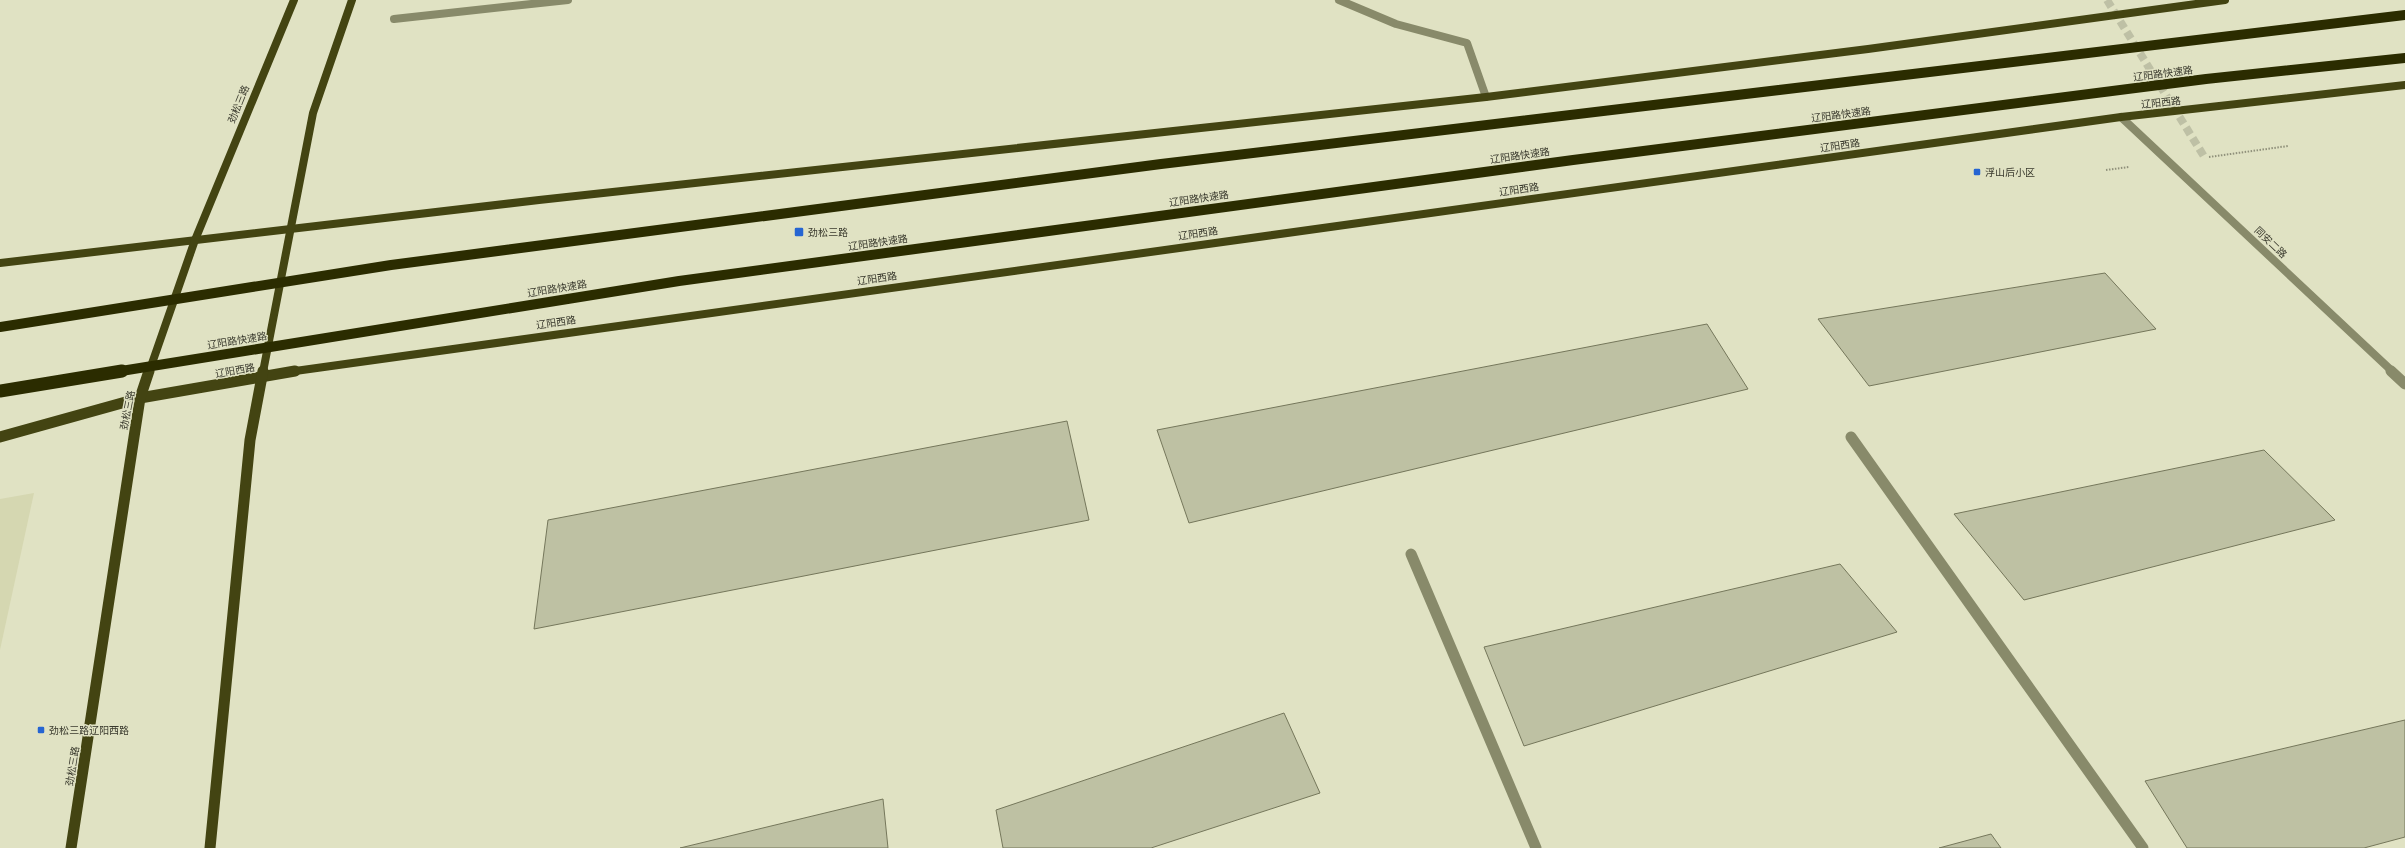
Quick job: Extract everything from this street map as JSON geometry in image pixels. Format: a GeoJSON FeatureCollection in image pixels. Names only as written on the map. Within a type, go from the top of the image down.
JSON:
{"type":"FeatureCollection","features":[{"type":"Feature","properties":{"kind":"highway"},"geometry":{"type":"LineString","coordinates":[[0,326],[17,325],[391,265],[1153,165],[2405,15]]}},
{"type":"Feature","properties":{"kind":"highway","name":"辽阳路快速路"},"geometry":{"type":"LineString","coordinates":[[0,391],[694,278],[1565,161],[2206,79],[2405,58]]}},
{"type":"Feature","properties":{"kind":"main road","name":"劲松三路"},"geometry":{"type":"LineString","coordinates":[[71,848],[140,398],[195,240],[294,0]]}},
{"type":"Feature","properties":{"kind":"main road"},"geometry":{"type":"LineString","coordinates":[[210,848],[235,610],[250,440],[289,229],[313,113],[352,0]]}},
{"type":"Feature","properties":{"kind":"main road"},"geometry":{"type":"LineString","coordinates":[[0,263],[289,229],[1486,97],[1876,48],[2225,0]]}},
{"type":"Feature","properties":{"kind":"main road","name":"辽阳西路"},"geometry":{"type":"LineString","coordinates":[[0,437],[140,398],[262,376],[600,327],[2121,117],[2405,85]]}},
{"type":"Feature","properties":{"kind":"street"},"geometry":{"type":"LineString","coordinates":[[394,19],[494,10],[568,0]]}},
{"type":"Feature","properties":{"kind":"street"},"geometry":{"type":"LineString","coordinates":[[1339,0],[1396,24],[1467,43],[1486,97]]}},
{"type":"Feature","properties":{"kind":"street","name":"同安二路"},"geometry":{"type":"LineString","coordinates":[[2121,117],[2405,384]]}},
{"type":"Feature","properties":{"kind":"street"},"geometry":{"type":"LineString","coordinates":[[1851,437],[2144,848]]}},
{"type":"Feature","properties":{"kind":"street"},"geometry":{"type":"LineString","coordinates":[[1411,554],[1536,848]]}},
{"type":"Feature","properties":{"kind":"path"},"geometry":{"type":"LineString","coordinates":[[2206,158],[2288,146]]}},
{"type":"Feature","properties":{"kind":"shaded area"},"geometry":{"type":"Polygon","coordinates":[[[34,493],[0,650],[0,499],[34,493]]]}},
{"type":"Feature","properties":{"kind":"building"},"geometry":{"type":"Polygon","coordinates":[[[2105,273],[2156,329],[1869,386],[1818,319],[2105,273]]]}},
{"type":"Feature","properties":{"kind":"building"},"geometry":{"type":"Polygon","coordinates":[[[1707,324],[1748,389],[1189,523],[1157,430],[1707,324]]]}},
{"type":"Feature","properties":{"kind":"building"},"geometry":{"type":"Polygon","coordinates":[[[1067,421],[1089,520],[534,629],[548,520],[1067,421]]]}},
{"type":"Feature","properties":{"kind":"building"},"geometry":{"type":"Polygon","coordinates":[[[2264,450],[2335,520],[2024,600],[1954,514],[2264,450]]]}},
{"type":"Feature","properties":{"kind":"building"},"geometry":{"type":"Polygon","coordinates":[[[1840,564],[1897,632],[1524,746],[1484,647],[1840,564]]]}},
{"type":"Feature","properties":{"kind":"building"},"geometry":{"type":"Polygon","coordinates":[[[1284,713],[1320,793],[1151,848],[1003,848],[996,810],[1284,713]]]}},
{"type":"Feature","properties":{"kind":"building"},"geometry":{"type":"Polygon","coordinates":[[[2405,720],[2405,837],[2364,848],[2187,848],[2145,781],[2405,720]]]}},
{"type":"Feature","properties":{"kind":"building"},"geometry":{"type":"Polygon","coordinates":[[[883,799],[888,848],[680,848],[883,799]]]}},
{"type":"Feature","properties":{"kind":"building"},"geometry":{"type":"Polygon","coordinates":[[[1991,834],[2001,848],[1939,848],[1991,834]]]}},
{"type":"Feature","properties":{"kind":"tunnel"},"geometry":{"type":"LineString","coordinates":[[2107,0],[2205,158]]}},
{"type":"Feature","properties":{"kind":"place","name":"浮山后小区"},"geometry":{"type":"Point","coordinates":[1977,172]}},
{"type":"Feature","properties":{"kind":"place","name":"劲松三路"},"geometry":{"type":"Point","coordinates":[799,232]}},
{"type":"Feature","properties":{"kind":"place","name":"劲松三路辽阳西路"},"geometry":{"type":"Point","coordinates":[41,730]}}]}
